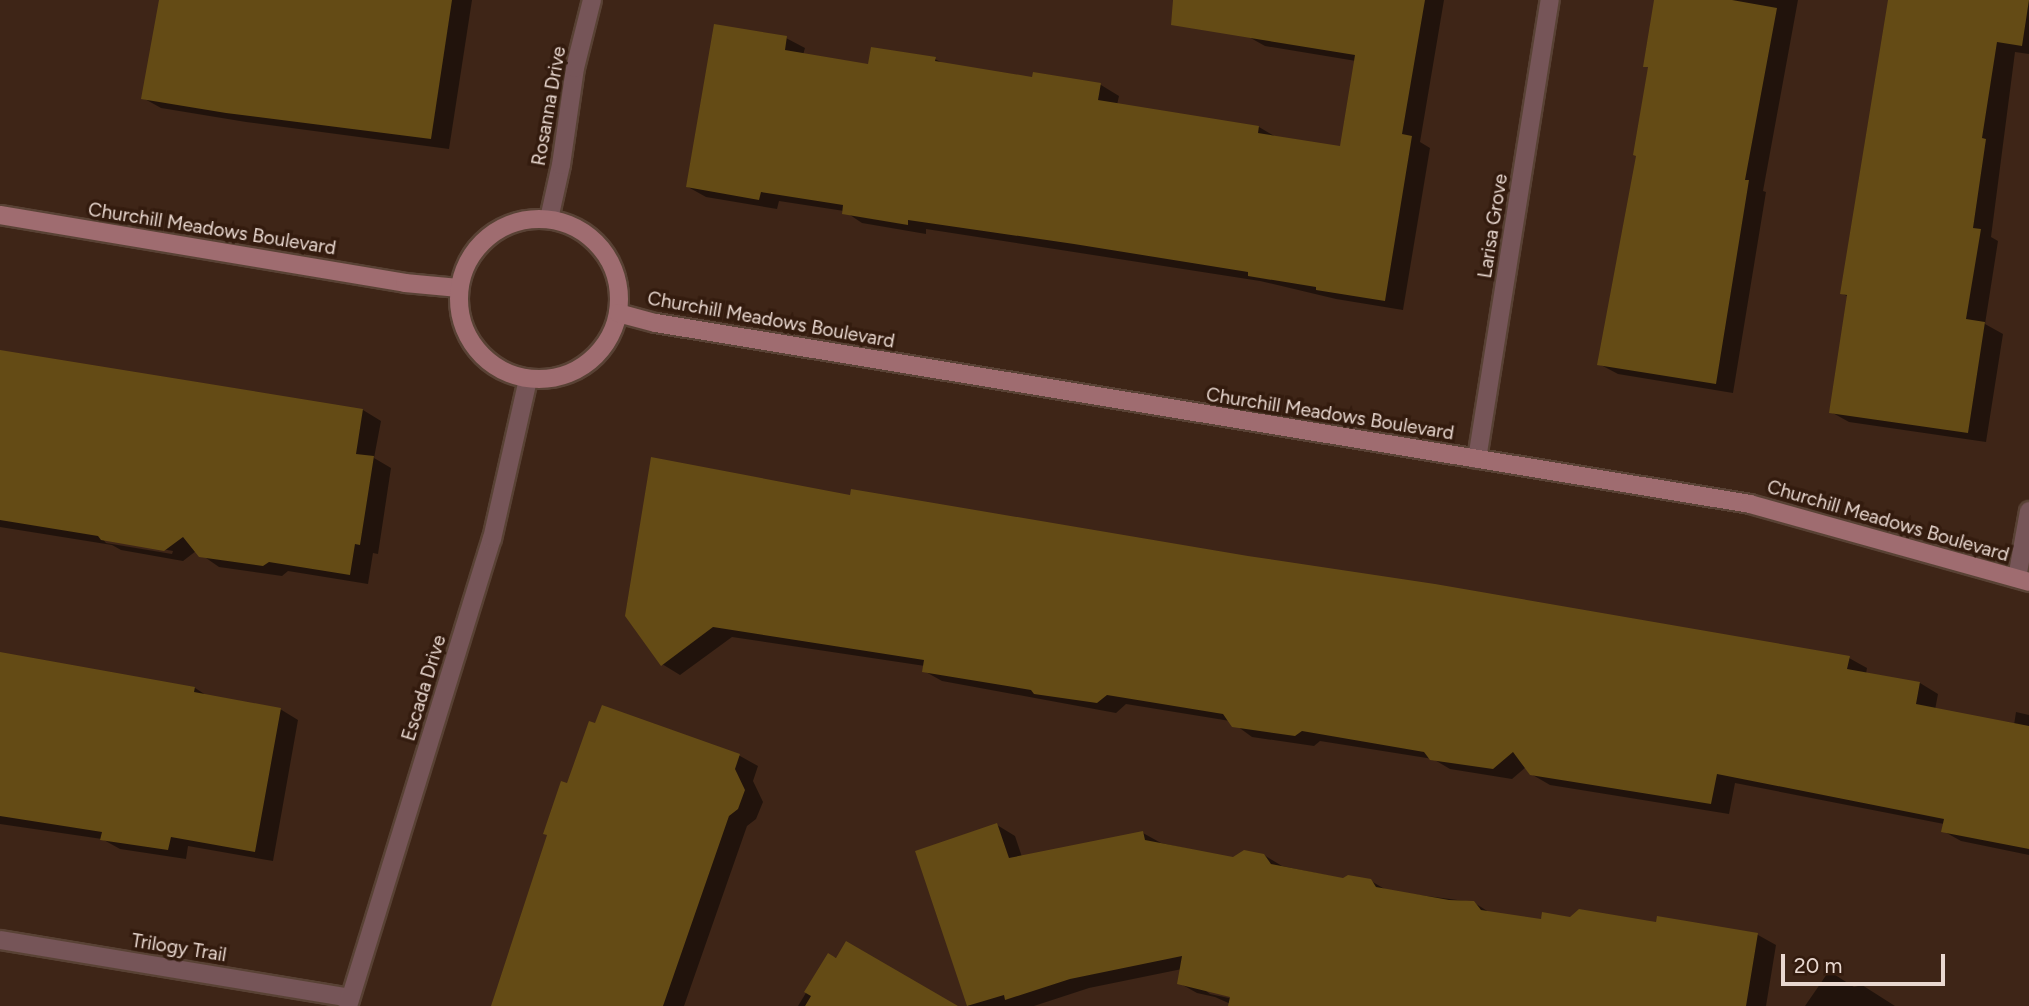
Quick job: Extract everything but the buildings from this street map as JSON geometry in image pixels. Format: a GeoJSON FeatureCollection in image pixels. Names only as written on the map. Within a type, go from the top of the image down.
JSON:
{"type":"FeatureCollection","features":[{"type":"Feature","properties":{"kind":"street","name":"Rosanna Drive"},"geometry":{"type":"LineString","coordinates":[[549,219],[561,165],[575,68],[592,0]]}},
{"type":"Feature","properties":{"kind":"street","name":"Larisa Grove"},"geometry":{"type":"LineString","coordinates":[[1477,459],[1550,0]]}},
{"type":"Feature","properties":{"kind":"street","name":"Churchill Meadows Boulevard"},"geometry":{"type":"LineString","coordinates":[[0,215],[405,283],[459,288]]}},
{"type":"Feature","properties":{"kind":"street"},"geometry":{"type":"LineString","coordinates":[[549,219],[569,225],[588,236],[603,251],[614,271],[618,313],[607,341],[586,364],[559,377],[528,379],[504,372],[483,358],[468,337],[460,313],[459,288],[469,259],[491,236],[517,222],[549,219]]}},
{"type":"Feature","properties":{"kind":"street","name":"Churchill Meadows Boulevard"},"geometry":{"type":"LineString","coordinates":[[618,313],[656,323],[1750,504],[2023,580]]}},
{"type":"Feature","properties":{"kind":"street","name":"Escada Drive"},"geometry":{"type":"LineString","coordinates":[[349,1002],[492,539],[528,379]]}},
{"type":"Feature","properties":{"kind":"street"},"geometry":{"type":"LineString","coordinates":[[2023,580],[2029,511]]}},
{"type":"Feature","properties":{"kind":"street","name":"Trilogy Trail"},"geometry":{"type":"LineString","coordinates":[[0,940],[349,1002]]}}]}
